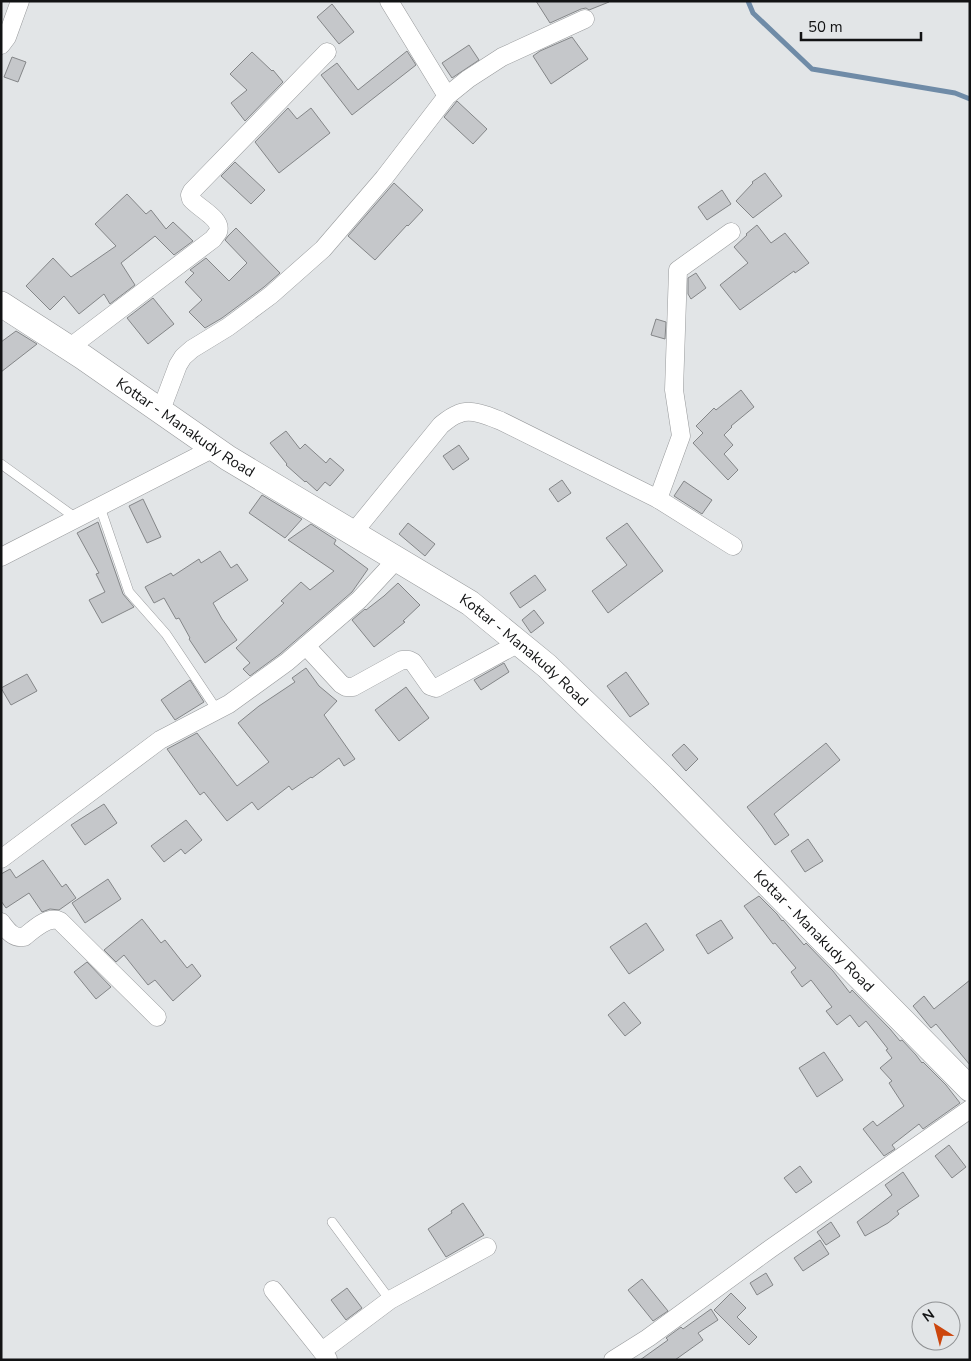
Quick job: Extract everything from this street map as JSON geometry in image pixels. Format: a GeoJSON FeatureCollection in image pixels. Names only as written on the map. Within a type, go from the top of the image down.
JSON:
{"type":"FeatureCollection","features":[{"type":"Feature","properties":{"kind":"main road","name":"Kottar - Manakudy Road"},"geometry":{"type":"LineString","coordinates":[[1,304],[70,348],[236,463],[470,603],[519,642],[547,666],[662,777],[970,1089]]}},
{"type":"Feature","properties":{"kind":"street"},"geometry":{"type":"LineString","coordinates":[[1,44],[7,37],[20,1]]}},
{"type":"Feature","properties":{"kind":"street"},"geometry":{"type":"LineString","coordinates":[[389,1],[447,96]]}},
{"type":"Feature","properties":{"kind":"street"},"geometry":{"type":"LineString","coordinates":[[160,410],[183,357],[271,295],[323,249],[384,178],[447,96],[468,79],[502,57],[585,19]]}},
{"type":"Feature","properties":{"kind":"street"},"geometry":{"type":"LineString","coordinates":[[70,348],[213,239],[218,232],[217,223],[214,218],[191,199],[192,191],[327,52]]}},
{"type":"Feature","properties":{"kind":"street"},"geometry":{"type":"LineString","coordinates":[[658,499],[681,436],[674,390],[678,270],[731,232]]}},
{"type":"Feature","properties":{"kind":"street"},"geometry":{"type":"LineString","coordinates":[[352,533],[440,425],[460,413],[466,412],[484,414],[501,421],[658,499],[733,546]]}},
{"type":"Feature","properties":{"kind":"street"},"geometry":{"type":"LineString","coordinates":[[1,557],[214,448]]}},
{"type":"Feature","properties":{"kind":"street"},"geometry":{"type":"LineString","coordinates":[[1,859],[160,740],[229,704],[280,667],[359,600],[397,559]]}},
{"type":"Feature","properties":{"kind":"street"},"geometry":{"type":"LineString","coordinates":[[306,646],[346,687],[353,687],[402,660],[409,660],[413,662],[430,686],[436,688],[519,642]]}},
{"type":"Feature","properties":{"kind":"street"},"geometry":{"type":"LineString","coordinates":[[1,922],[14,936],[20,937],[50,919],[55,918],[60,921],[157,1017]]}},
{"type":"Feature","properties":{"kind":"street"},"geometry":{"type":"LineString","coordinates":[[613,1360],[648,1338],[763,1254],[970,1109]]}},
{"type":"Feature","properties":{"kind":"street"},"geometry":{"type":"LineString","coordinates":[[273,1290],[325,1356],[390,1300],[487,1247]]}},
{"type":"Feature","properties":{"kind":"lane"},"geometry":{"type":"LineString","coordinates":[[1,464],[76,518]]}},
{"type":"Feature","properties":{"kind":"lane"},"geometry":{"type":"LineString","coordinates":[[100,507],[129,592],[166,634],[218,710]]}},
{"type":"Feature","properties":{"kind":"lane"},"geometry":{"type":"LineString","coordinates":[[332,1222],[390,1300]]}},
{"type":"Feature","properties":{"kind":"building"},"geometry":{"type":"Polygon","coordinates":[[[536,1],[609,2],[589,10],[586,8],[581,9],[550,23],[536,1]]]}},
{"type":"Feature","properties":{"kind":"building"},"geometry":{"type":"Polygon","coordinates":[[[332,4],[354,32],[339,44],[317,17],[332,4]]]}},
{"type":"Feature","properties":{"kind":"building"},"geometry":{"type":"Polygon","coordinates":[[[572,37],[588,59],[551,84],[533,56],[572,37]]]}},
{"type":"Feature","properties":{"kind":"building"},"geometry":{"type":"Polygon","coordinates":[[[469,45],[479,60],[452,78],[442,63],[469,45]]]}},
{"type":"Feature","properties":{"kind":"building"},"geometry":{"type":"Polygon","coordinates":[[[407,51],[416,65],[352,115],[321,75],[337,63],[358,90],[407,51]]]}},
{"type":"Feature","properties":{"kind":"building"},"geometry":{"type":"Polygon","coordinates":[[[252,52],[273,70],[283,82],[245,121],[231,103],[247,90],[230,74],[252,52]]]}},
{"type":"Feature","properties":{"kind":"building"},"geometry":{"type":"Polygon","coordinates":[[[12,57],[26,62],[18,82],[4,77],[12,57]]]}},
{"type":"Feature","properties":{"kind":"building"},"geometry":{"type":"Polygon","coordinates":[[[457,101],[487,129],[473,144],[444,117],[457,101]]]}},
{"type":"Feature","properties":{"kind":"building"},"geometry":{"type":"Polygon","coordinates":[[[288,108],[297,119],[311,108],[330,133],[279,173],[255,142],[288,108]]]}},
{"type":"Feature","properties":{"kind":"building"},"geometry":{"type":"Polygon","coordinates":[[[235,162],[265,190],[251,204],[221,176],[235,162]]]}},
{"type":"Feature","properties":{"kind":"building"},"geometry":{"type":"Polygon","coordinates":[[[765,173],[782,196],[753,218],[736,201],[752,182],[765,173]]]}},
{"type":"Feature","properties":{"kind":"building"},"geometry":{"type":"Polygon","coordinates":[[[394,183],[423,210],[375,260],[348,236],[394,183]]]}},
{"type":"Feature","properties":{"kind":"building"},"geometry":{"type":"Polygon","coordinates":[[[722,190],[731,204],[707,220],[698,207],[722,190]]]}},
{"type":"Feature","properties":{"kind":"building"},"geometry":{"type":"Polygon","coordinates":[[[127,194],[146,214],[151,210],[166,229],[173,222],[193,241],[174,255],[155,236],[121,263],[135,285],[110,304],[104,294],[79,314],[64,296],[50,310],[26,286],[53,258],[71,277],[116,246],[95,224],[127,194]]]}},
{"type":"Feature","properties":{"kind":"building"},"geometry":{"type":"Polygon","coordinates":[[[757,225],[771,243],[785,233],[809,263],[795,273],[794,271],[740,310],[720,285],[748,263],[734,247],[757,225]]]}},
{"type":"Feature","properties":{"kind":"building"},"geometry":{"type":"Polygon","coordinates":[[[236,228],[280,273],[222,318],[205,328],[189,312],[202,300],[185,282],[194,273],[190,270],[206,258],[229,281],[247,263],[225,240],[236,228]]]}},
{"type":"Feature","properties":{"kind":"building"},"geometry":{"type":"Polygon","coordinates":[[[696,273],[706,288],[691,299],[688,294],[688,278],[696,273]]]}},
{"type":"Feature","properties":{"kind":"building"},"geometry":{"type":"Polygon","coordinates":[[[153,298],[174,324],[148,344],[127,318],[153,298]]]}},
{"type":"Feature","properties":{"kind":"building"},"geometry":{"type":"Polygon","coordinates":[[[656,319],[666,322],[665,339],[651,335],[656,319]]]}},
{"type":"Feature","properties":{"kind":"building"},"geometry":{"type":"Polygon","coordinates":[[[16,331],[37,344],[1,372],[1,342],[16,331]]]}},
{"type":"Feature","properties":{"kind":"building"},"geometry":{"type":"Polygon","coordinates":[[[741,390],[754,407],[731,426],[724,435],[733,445],[724,454],[738,470],[728,480],[693,443],[703,433],[696,426],[714,408],[716,410],[741,390]]]}},
{"type":"Feature","properties":{"kind":"building"},"geometry":{"type":"Polygon","coordinates":[[[286,431],[300,449],[305,444],[326,463],[330,458],[344,470],[330,486],[325,482],[317,491],[286,465],[270,443],[286,431]]]}},
{"type":"Feature","properties":{"kind":"building"},"geometry":{"type":"Polygon","coordinates":[[[459,445],[469,459],[453,470],[443,456],[459,445]]]}},
{"type":"Feature","properties":{"kind":"building"},"geometry":{"type":"Polygon","coordinates":[[[562,480],[571,493],[558,502],[549,489],[562,480]]]}},
{"type":"Feature","properties":{"kind":"building"},"geometry":{"type":"Polygon","coordinates":[[[684,481],[712,500],[702,514],[674,496],[684,481]]]}},
{"type":"Feature","properties":{"kind":"building"},"geometry":{"type":"Polygon","coordinates":[[[262,495],[302,519],[285,538],[249,513],[262,495]]]}},
{"type":"Feature","properties":{"kind":"building"},"geometry":{"type":"Polygon","coordinates":[[[143,499],[161,537],[147,543],[129,506],[143,499]]]}},
{"type":"Feature","properties":{"kind":"building"},"geometry":{"type":"Polygon","coordinates":[[[98,522],[123,594],[134,607],[102,623],[89,600],[105,592],[96,574],[99,573],[77,533],[98,522]]]}},
{"type":"Feature","properties":{"kind":"building"},"geometry":{"type":"Polygon","coordinates":[[[408,523],[435,544],[425,556],[399,534],[408,523]]]}},
{"type":"Feature","properties":{"kind":"building"},"geometry":{"type":"Polygon","coordinates":[[[627,523],[663,571],[608,613],[592,591],[627,565],[606,538],[627,523]]]}},
{"type":"Feature","properties":{"kind":"building"},"geometry":{"type":"Polygon","coordinates":[[[311,524],[336,540],[334,544],[368,569],[352,592],[280,654],[250,676],[243,669],[250,663],[236,648],[284,603],[281,601],[301,582],[310,590],[334,571],[288,540],[311,524]]]}},
{"type":"Feature","properties":{"kind":"building"},"geometry":{"type":"Polygon","coordinates":[[[220,551],[231,568],[237,564],[248,580],[213,603],[237,640],[205,663],[189,639],[179,618],[176,619],[164,598],[154,603],[145,587],[171,573],[173,576],[199,559],[201,563],[220,551]]]}},
{"type":"Feature","properties":{"kind":"building"},"geometry":{"type":"Polygon","coordinates":[[[535,575],[546,590],[520,608],[510,593],[535,575]]]}},
{"type":"Feature","properties":{"kind":"building"},"geometry":{"type":"Polygon","coordinates":[[[398,583],[420,605],[403,621],[405,622],[374,647],[352,620],[398,583]]]}},
{"type":"Feature","properties":{"kind":"building"},"geometry":{"type":"Polygon","coordinates":[[[534,610],[544,623],[531,633],[522,620],[534,610]]]}},
{"type":"Feature","properties":{"kind":"building"},"geometry":{"type":"Polygon","coordinates":[[[504,663],[509,672],[481,690],[474,680],[504,663]]]}},
{"type":"Feature","properties":{"kind":"building"},"geometry":{"type":"Polygon","coordinates":[[[306,668],[319,686],[337,701],[324,715],[355,759],[344,766],[339,758],[292,790],[289,786],[258,810],[252,802],[227,821],[204,792],[200,795],[167,749],[197,733],[237,786],[269,762],[238,723],[259,706],[295,682],[292,678],[306,668]]]}},
{"type":"Feature","properties":{"kind":"building"},"geometry":{"type":"Polygon","coordinates":[[[626,672],[649,704],[630,717],[607,686],[626,672]]]}},
{"type":"Feature","properties":{"kind":"building"},"geometry":{"type":"Polygon","coordinates":[[[27,674],[37,691],[11,705],[1,688],[27,674]]]}},
{"type":"Feature","properties":{"kind":"building"},"geometry":{"type":"Polygon","coordinates":[[[190,680],[204,702],[175,720],[161,700],[190,680]]]}},
{"type":"Feature","properties":{"kind":"building"},"geometry":{"type":"Polygon","coordinates":[[[406,687],[429,718],[399,741],[375,710],[406,687]]]}},
{"type":"Feature","properties":{"kind":"building"},"geometry":{"type":"Polygon","coordinates":[[[826,743],[840,760],[774,814],[789,835],[775,845],[747,807],[826,743]]]}},
{"type":"Feature","properties":{"kind":"building"},"geometry":{"type":"Polygon","coordinates":[[[684,744],[698,759],[686,771],[672,755],[684,744]]]}},
{"type":"Feature","properties":{"kind":"building"},"geometry":{"type":"Polygon","coordinates":[[[104,804],[117,823],[85,845],[71,825],[104,804]]]}},
{"type":"Feature","properties":{"kind":"building"},"geometry":{"type":"Polygon","coordinates":[[[186,820],[202,840],[185,854],[181,849],[164,862],[151,846],[186,820]]]}},
{"type":"Feature","properties":{"kind":"building"},"geometry":{"type":"Polygon","coordinates":[[[808,839],[823,861],[805,872],[791,851],[808,839]]]}},
{"type":"Feature","properties":{"kind":"building"},"geometry":{"type":"Polygon","coordinates":[[[43,860],[62,887],[66,884],[76,898],[59,910],[50,909],[42,912],[29,893],[6,908],[1,901],[1,874],[10,869],[16,878],[43,860]]]}},
{"type":"Feature","properties":{"kind":"building"},"geometry":{"type":"Polygon","coordinates":[[[108,879],[121,899],[85,923],[72,903],[108,879]]]}},
{"type":"Feature","properties":{"kind":"building"},"geometry":{"type":"Polygon","coordinates":[[[759,896],[804,945],[806,943],[833,971],[850,993],[852,990],[900,1041],[902,1040],[922,1063],[946,1085],[960,1103],[923,1129],[919,1124],[892,1145],[895,1149],[884,1156],[863,1129],[873,1121],[877,1126],[904,1106],[889,1083],[892,1081],[880,1068],[892,1058],[886,1050],[888,1049],[866,1021],[859,1027],[850,1015],[837,1025],[826,1011],[832,1007],[811,980],[802,987],[791,972],[796,968],[775,943],[773,944],[744,906],[759,896]]]}},
{"type":"Feature","properties":{"kind":"building"},"geometry":{"type":"Polygon","coordinates":[[[142,919],[161,943],[165,940],[187,968],[192,964],[201,976],[173,1001],[155,980],[148,985],[124,955],[116,962],[104,950],[142,919]]]}},
{"type":"Feature","properties":{"kind":"building"},"geometry":{"type":"Polygon","coordinates":[[[721,920],[733,938],[708,954],[696,935],[721,920]]]}},
{"type":"Feature","properties":{"kind":"building"},"geometry":{"type":"Polygon","coordinates":[[[646,923],[664,950],[629,974],[610,947],[646,923]]]}},
{"type":"Feature","properties":{"kind":"building"},"geometry":{"type":"Polygon","coordinates":[[[87,962],[111,987],[96,999],[74,972],[87,962]]]}},
{"type":"Feature","properties":{"kind":"building"},"geometry":{"type":"Polygon","coordinates":[[[970,980],[970,1065],[936,1024],[931,1028],[913,1006],[924,996],[934,1009],[970,980]]]}},
{"type":"Feature","properties":{"kind":"building"},"geometry":{"type":"Polygon","coordinates":[[[624,1002],[641,1023],[625,1036],[608,1015],[624,1002]]]}},
{"type":"Feature","properties":{"kind":"building"},"geometry":{"type":"Polygon","coordinates":[[[824,1052],[843,1080],[817,1097],[799,1068],[824,1052]]]}},
{"type":"Feature","properties":{"kind":"building"},"geometry":{"type":"Polygon","coordinates":[[[949,1145],[966,1167],[952,1178],[935,1156],[949,1145]]]}},
{"type":"Feature","properties":{"kind":"building"},"geometry":{"type":"Polygon","coordinates":[[[800,1166],[812,1182],[796,1193],[784,1178],[800,1166]]]}},
{"type":"Feature","properties":{"kind":"building"},"geometry":{"type":"Polygon","coordinates":[[[903,1172],[919,1196],[897,1211],[899,1214],[888,1223],[865,1236],[857,1222],[892,1195],[885,1185],[903,1172]]]}},
{"type":"Feature","properties":{"kind":"building"},"geometry":{"type":"Polygon","coordinates":[[[463,1203],[484,1235],[446,1257],[428,1229],[463,1203]]]}},
{"type":"Feature","properties":{"kind":"building"},"geometry":{"type":"Polygon","coordinates":[[[831,1222],[840,1236],[826,1245],[817,1232],[831,1222]]]}},
{"type":"Feature","properties":{"kind":"building"},"geometry":{"type":"Polygon","coordinates":[[[820,1240],[829,1254],[803,1271],[794,1258],[820,1240]]]}},
{"type":"Feature","properties":{"kind":"building"},"geometry":{"type":"Polygon","coordinates":[[[766,1273],[773,1285],[757,1295],[750,1283],[766,1273]]]}},
{"type":"Feature","properties":{"kind":"building"},"geometry":{"type":"Polygon","coordinates":[[[642,1279],[668,1311],[653,1321],[628,1290],[642,1279]]]}},
{"type":"Feature","properties":{"kind":"building"},"geometry":{"type":"Polygon","coordinates":[[[347,1288],[362,1308],[346,1320],[331,1300],[347,1288]]]}},
{"type":"Feature","properties":{"kind":"building"},"geometry":{"type":"Polygon","coordinates":[[[731,1293],[746,1308],[737,1317],[757,1337],[749,1345],[714,1310],[731,1293]]]}},
{"type":"Feature","properties":{"kind":"building"},"geometry":{"type":"Polygon","coordinates":[[[711,1309],[718,1320],[698,1333],[703,1340],[675,1360],[640,1360],[668,1340],[666,1338],[681,1327],[683,1329],[711,1309]]]}},
{"type":"Feature","properties":{"kind":"waterway"},"geometry":{"type":"LineString","coordinates":[[748,1],[753,13],[812,69],[955,93],[970,99]]}}]}
